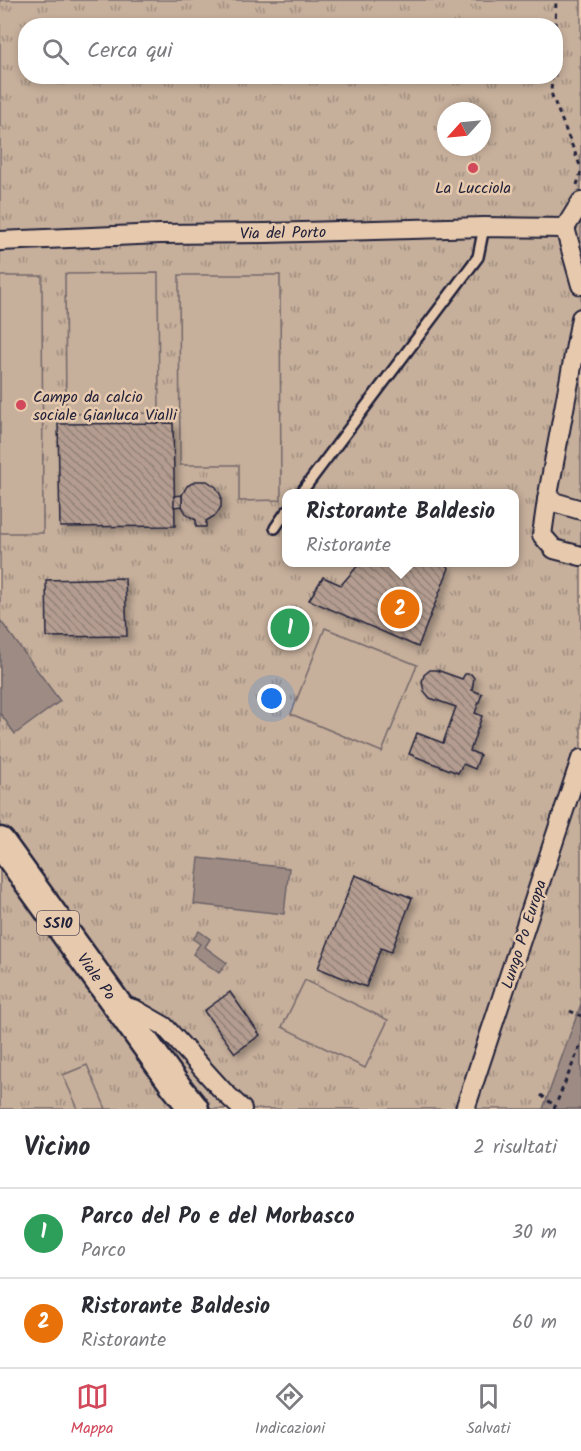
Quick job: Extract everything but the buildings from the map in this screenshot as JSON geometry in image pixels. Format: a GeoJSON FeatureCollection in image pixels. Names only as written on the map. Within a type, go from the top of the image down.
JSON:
{"type":"FeatureCollection","features":[{"type":"Feature","properties":{"kind":"main road","name":"Viale Po"},"geometry":{"type":"LineString","coordinates":[[0,842],[194,1109]]}},
{"type":"Feature","properties":{"kind":"street"},"geometry":{"type":"LineString","coordinates":[[581,202],[565,228],[581,285]]}},
{"type":"Feature","properties":{"kind":"street","name":"Via del Porto"},"geometry":{"type":"LineString","coordinates":[[0,241],[160,234],[484,227],[565,228]]}},
{"type":"Feature","properties":{"kind":"street"},"geometry":{"type":"LineString","coordinates":[[565,228],[581,243]]}},
{"type":"Feature","properties":{"kind":"street"},"geometry":{"type":"LineString","coordinates":[[581,318],[546,500],[542,535],[554,549],[581,556]]}},
{"type":"Feature","properties":{"kind":"street"},"geometry":{"type":"LineString","coordinates":[[546,500],[581,510]]}},
{"type":"Feature","properties":{"kind":"street","name":"Lungo Po Europa"},"geometry":{"type":"LineString","coordinates":[[465,1109],[581,759]]}},
{"type":"Feature","properties":{"kind":"street"},"geometry":{"type":"LineString","coordinates":[[117,1004],[136,1010],[164,1026],[242,1109]]}},
{"type":"Feature","properties":{"kind":"lane"},"geometry":{"type":"LineString","coordinates":[[304,489],[478,257],[484,227]]}},
{"type":"Feature","properties":{"kind":"lane"},"geometry":{"type":"LineString","coordinates":[[275,528],[282,518]]}},
{"type":"Feature","properties":{"kind":"path"},"geometry":{"type":"LineString","coordinates":[[555,18],[556,0]]}},
{"type":"Feature","properties":{"kind":"path"},"geometry":{"type":"LineString","coordinates":[[552,84],[551,93],[581,168]]}},
{"type":"Feature","properties":{"kind":"path"},"geometry":{"type":"LineString","coordinates":[[570,1011],[581,1016]]}},
{"type":"Feature","properties":{"kind":"path"},"geometry":{"type":"LineString","coordinates":[[541,1095],[555,1107],[581,1044]]}},
{"type":"Feature","properties":{"kind":"green space"},"geometry":{"type":"Polygon","coordinates":[[[0,0],[581,0],[581,1109],[0,1109],[0,0]]]}},
{"type":"Feature","properties":{"kind":"green space"},"geometry":{"type":"Polygon","coordinates":[[[158,273],[159,413],[66,414],[65,274],[158,273]]]}},
{"type":"Feature","properties":{"kind":"green space"},"geometry":{"type":"Polygon","coordinates":[[[179,275],[280,275],[281,500],[239,501],[239,465],[180,465],[179,275]]]}},
{"type":"Feature","properties":{"kind":"green space","name":"Campo da calcio sociale Gianluca Vialli"},"geometry":{"type":"Polygon","coordinates":[[[0,276],[42,276],[43,533],[0,533],[0,276]]]}},
{"type":"Feature","properties":{"kind":"green space"},"geometry":{"type":"Polygon","coordinates":[[[325,628],[417,665],[382,752],[291,714],[325,628]]]}},
{"type":"Feature","properties":{"kind":"green space"},"geometry":{"type":"Polygon","coordinates":[[[305,980],[388,1020],[365,1068],[282,1027],[305,980]]]}},
{"type":"Feature","properties":{"kind":"green space"},"geometry":{"type":"Polygon","coordinates":[[[87,1065],[106,1109],[78,1109],[63,1075],[87,1065]]]}},
{"type":"Feature","properties":{"kind":"shaded area"},"geometry":{"type":"Polygon","coordinates":[[[0,620],[60,701],[15,734],[0,713],[0,620]]]}},
{"type":"Feature","properties":{"kind":"shaded area"},"geometry":{"type":"Polygon","coordinates":[[[199,858],[289,868],[284,914],[194,904],[199,858]]]}},
{"type":"Feature","properties":{"kind":"shaded area"},"geometry":{"type":"Polygon","coordinates":[[[199,931],[210,939],[205,947],[227,963],[219,973],[193,954],[200,944],[193,939],[199,931]]]}},
{"type":"Feature","properties":{"kind":"shaded area"},"geometry":{"type":"Polygon","coordinates":[[[581,1004],[581,1109],[543,1109],[581,1004]]]}},
{"type":"Feature","properties":{"kind":"place","name":"La Lucciola"},"geometry":{"type":"Point","coordinates":[473,168]}},
{"type":"Feature","properties":{"kind":"place","name":"Campo da calcio sociale Gianluca Vialli"},"geometry":{"type":"Point","coordinates":[21,405]}},
{"type":"Feature","properties":{"kind":"place","name":"Ristorante Baldesio"},"geometry":{"type":"Point","coordinates":[400,609]}},
{"type":"Feature","properties":{"kind":"place","name":"Parco del Po e del Morbasco"},"geometry":{"type":"Point","coordinates":[290,628]}}]}
